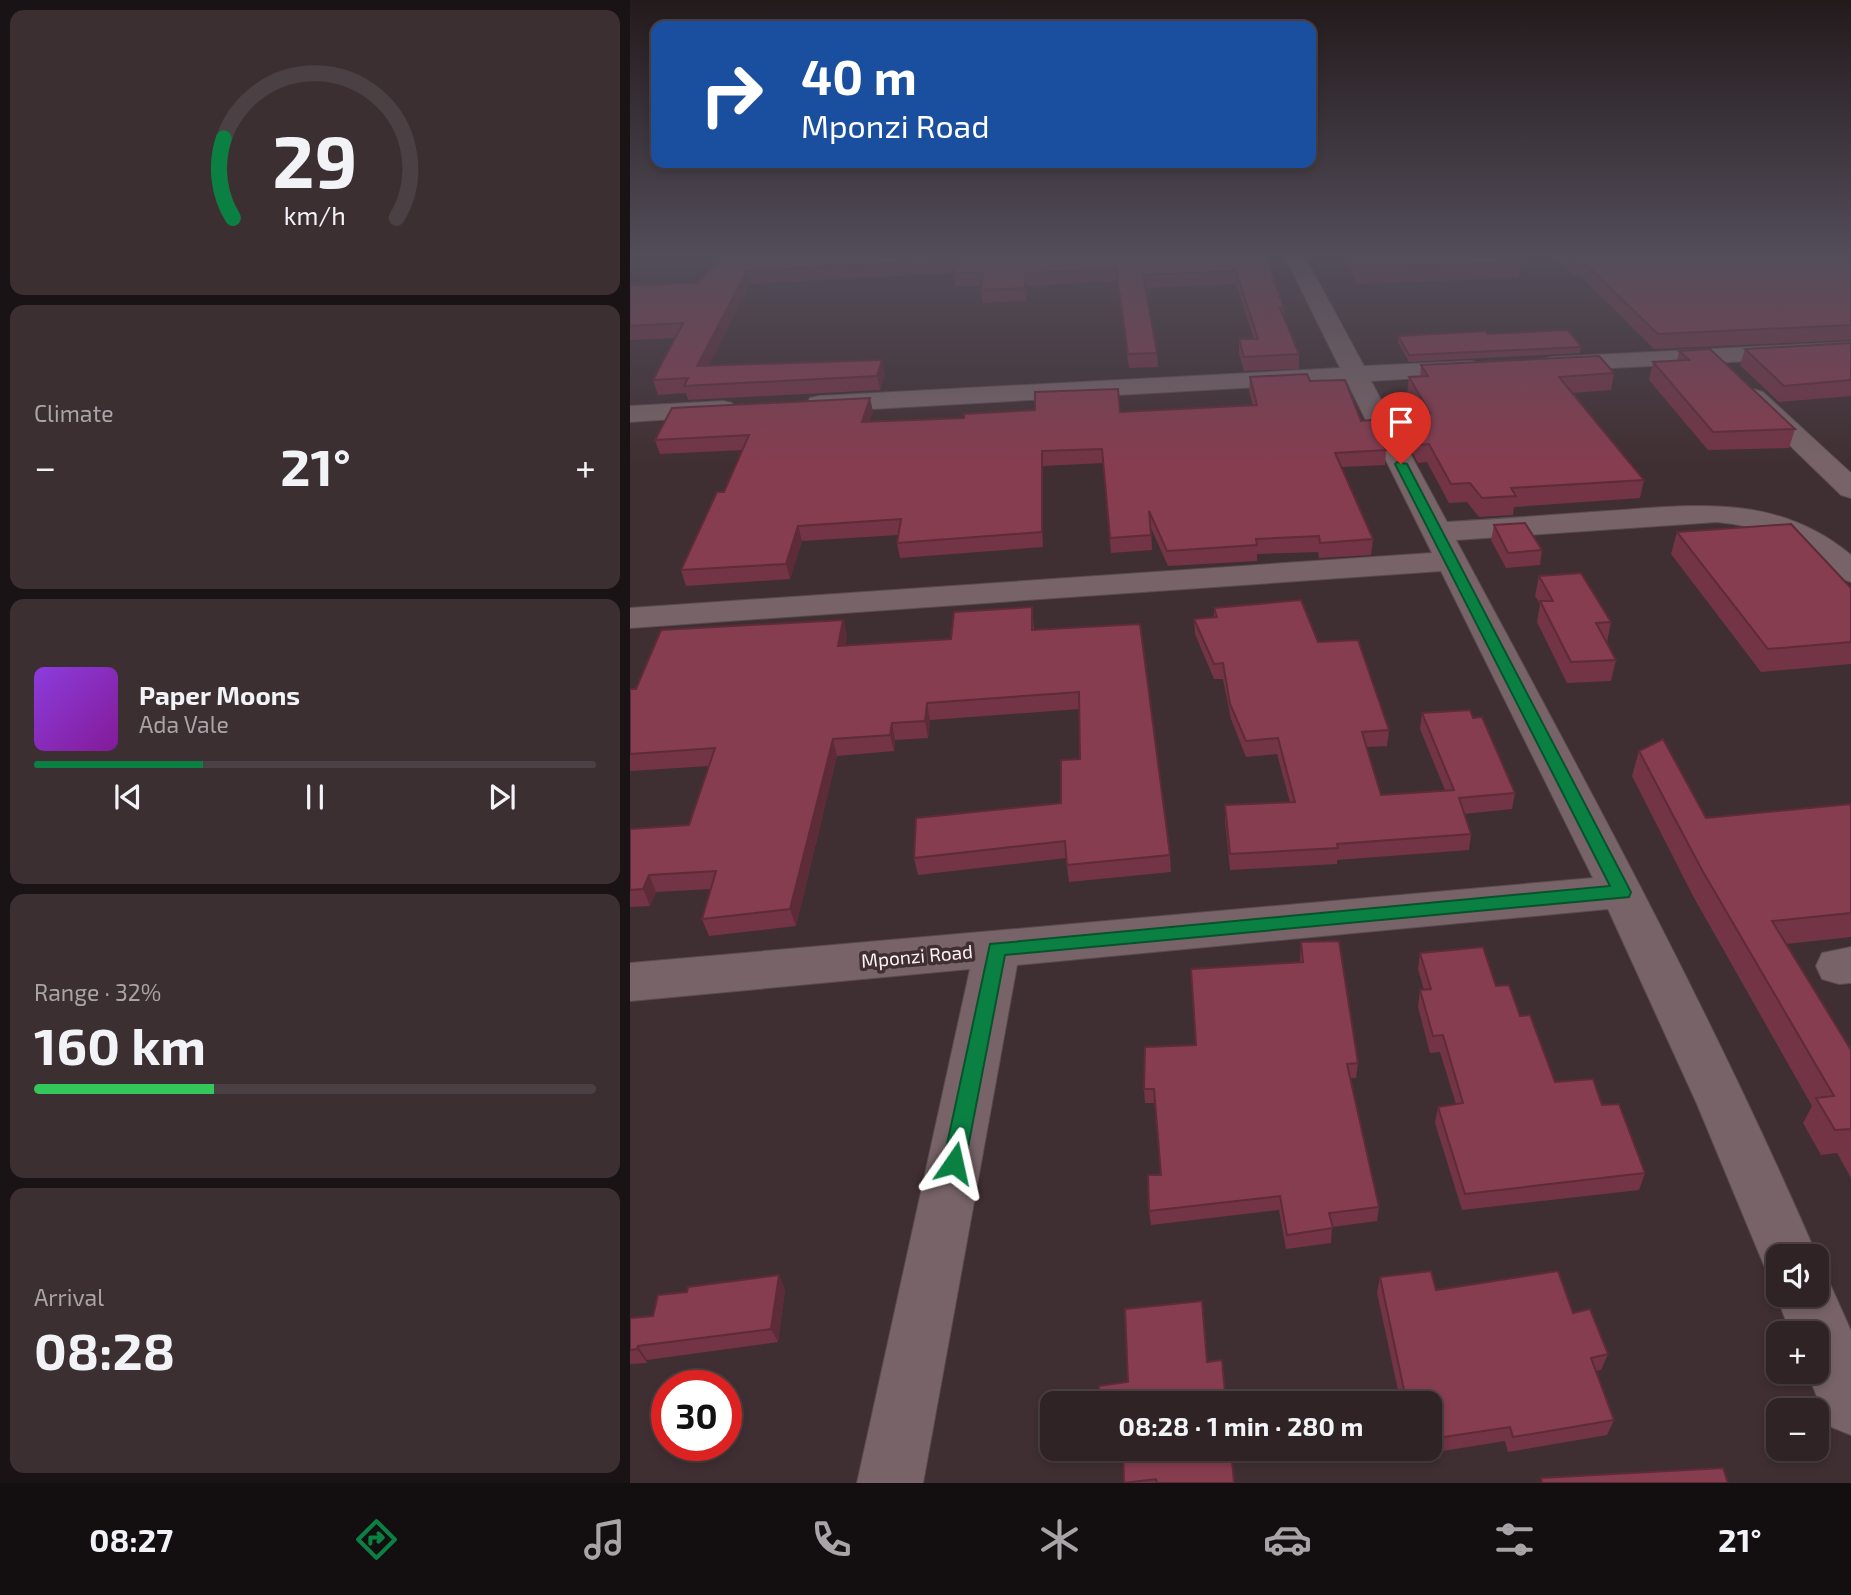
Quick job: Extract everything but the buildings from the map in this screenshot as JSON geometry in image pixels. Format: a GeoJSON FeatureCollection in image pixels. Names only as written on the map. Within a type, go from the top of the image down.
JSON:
{"type":"FeatureCollection","features":[{"type":"Feature","properties":{"kind":"street"},"geometry":{"type":"LineString","coordinates":[[1329,326],[1622,892],[1723,1104],[1783,1244]]}},
{"type":"Feature","properties":{"kind":"street"},"geometry":{"type":"LineString","coordinates":[[1533,365],[1851,349]]}},
{"type":"Feature","properties":{"kind":"street"},"geometry":{"type":"LineString","coordinates":[[1713,356],[1851,489]]}},
{"type":"Feature","properties":{"kind":"street"},"geometry":{"type":"LineString","coordinates":[[799,405],[1492,367]]}},
{"type":"Feature","properties":{"kind":"street"},"geometry":{"type":"LineString","coordinates":[[631,416],[744,408]]}},
{"type":"Feature","properties":{"kind":"street"},"geometry":{"type":"LineString","coordinates":[[630,618],[1444,547],[1717,513],[1745,514],[1839,551],[1851,572]]}},
{"type":"Feature","properties":{"kind":"street","name":"Mponzi Road"},"geometry":{"type":"LineString","coordinates":[[630,982],[1622,892]]}},
{"type":"Feature","properties":{"kind":"street"},"geometry":{"type":"LineString","coordinates":[[890,1483],[997,949]]}},
{"type":"Feature","properties":{"kind":"street"},"geometry":{"type":"LineString","coordinates":[[1809,1307],[1851,1404]]}},
{"type":"Feature","properties":{"kind":"route"},"geometry":{"type":"LineString","coordinates":[[954,1163],[997,949],[1622,892],[1401,464]]}}]}
